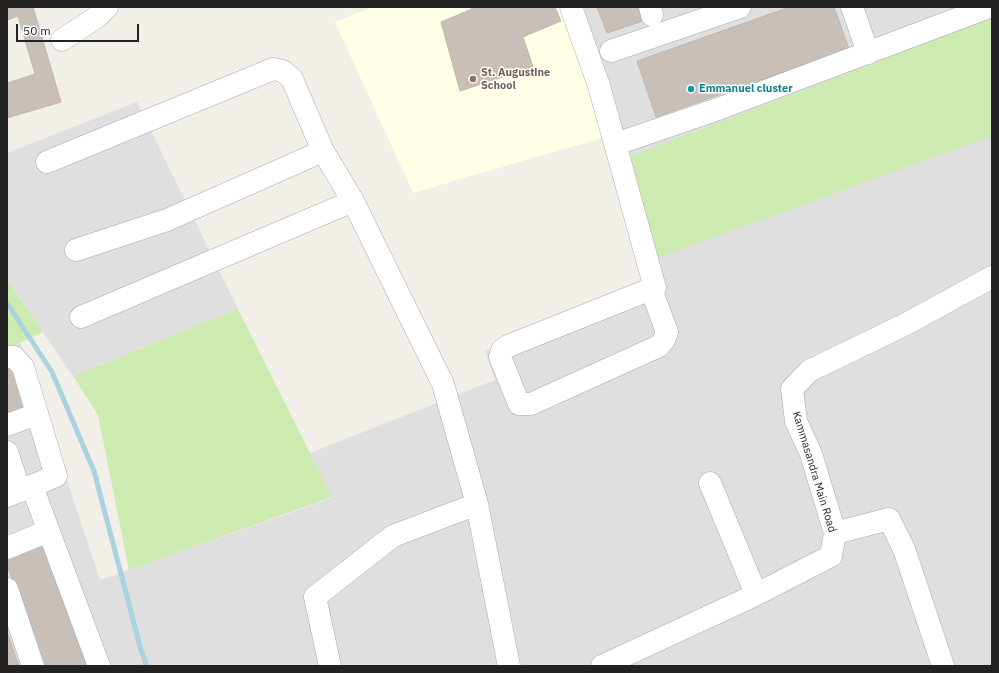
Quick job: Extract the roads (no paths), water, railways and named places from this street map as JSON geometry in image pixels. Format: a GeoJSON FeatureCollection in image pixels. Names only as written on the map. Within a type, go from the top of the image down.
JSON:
{"type":"FeatureCollection","features":[{"type":"Feature","properties":{"kind":"street"},"geometry":{"type":"LineString","coordinates":[[62,40],[98,18],[107,7]]}},
{"type":"Feature","properties":{"kind":"street"},"geometry":{"type":"LineString","coordinates":[[571,7],[599,86],[655,288],[651,289],[508,346],[502,350],[500,357],[520,404],[531,404],[659,346],[664,340],[667,332],[651,289]]}},
{"type":"Feature","properties":{"kind":"street"},"geometry":{"type":"LineString","coordinates":[[611,50],[740,7]]}},
{"type":"Feature","properties":{"kind":"street"},"geometry":{"type":"LineString","coordinates":[[852,7],[868,53]]}},
{"type":"Feature","properties":{"kind":"street"},"geometry":{"type":"LineString","coordinates":[[616,144],[718,109],[989,7]]}},
{"type":"Feature","properties":{"kind":"street"},"geometry":{"type":"LineString","coordinates":[[47,162],[273,70],[283,71],[292,79],[323,150],[352,201],[443,384],[476,504],[509,666]]}},
{"type":"Feature","properties":{"kind":"street"},"geometry":{"type":"LineString","coordinates":[[76,250],[167,220],[323,150]]}},
{"type":"Feature","properties":{"kind":"street"},"geometry":{"type":"LineString","coordinates":[[81,317],[352,201]]}},
{"type":"Feature","properties":{"kind":"street","name":"Kammasandra Main Road"},"geometry":{"type":"LineString","coordinates":[[602,666],[756,594],[831,556],[835,533],[811,454],[796,421],[792,389],[809,371],[906,324],[992,277]]}},
{"type":"Feature","properties":{"kind":"street"},"geometry":{"type":"LineString","coordinates":[[7,357],[14,357],[23,367],[56,476],[20,491]]}},
{"type":"Feature","properties":{"kind":"street"},"geometry":{"type":"LineString","coordinates":[[7,426],[37,414]]}},
{"type":"Feature","properties":{"kind":"street"},"geometry":{"type":"LineString","coordinates":[[7,452],[20,491],[48,531],[99,666]]}},
{"type":"Feature","properties":{"kind":"street"},"geometry":{"type":"LineString","coordinates":[[710,483],[756,594]]}},
{"type":"Feature","properties":{"kind":"street"},"geometry":{"type":"LineString","coordinates":[[330,666],[315,597],[393,536],[476,504]]}},
{"type":"Feature","properties":{"kind":"street"},"geometry":{"type":"LineString","coordinates":[[835,533],[889,519],[904,549],[943,666]]}},
{"type":"Feature","properties":{"kind":"street"},"geometry":{"type":"LineString","coordinates":[[7,548],[48,531]]}},
{"type":"Feature","properties":{"kind":"street"},"geometry":{"type":"LineString","coordinates":[[7,589],[33,666]]}},
{"type":"Feature","properties":{"kind":"waterway"},"geometry":{"type":"LineString","coordinates":[[7,303],[52,372],[94,471],[141,650],[147,666]]}},
{"type":"Feature","properties":{"kind":"place","name":"St. Augustine School"},"geometry":{"type":"Point","coordinates":[473,79]}},
{"type":"Feature","properties":{"kind":"place","name":"Emmanuel cluster"},"geometry":{"type":"Point","coordinates":[691,89]}}]}
